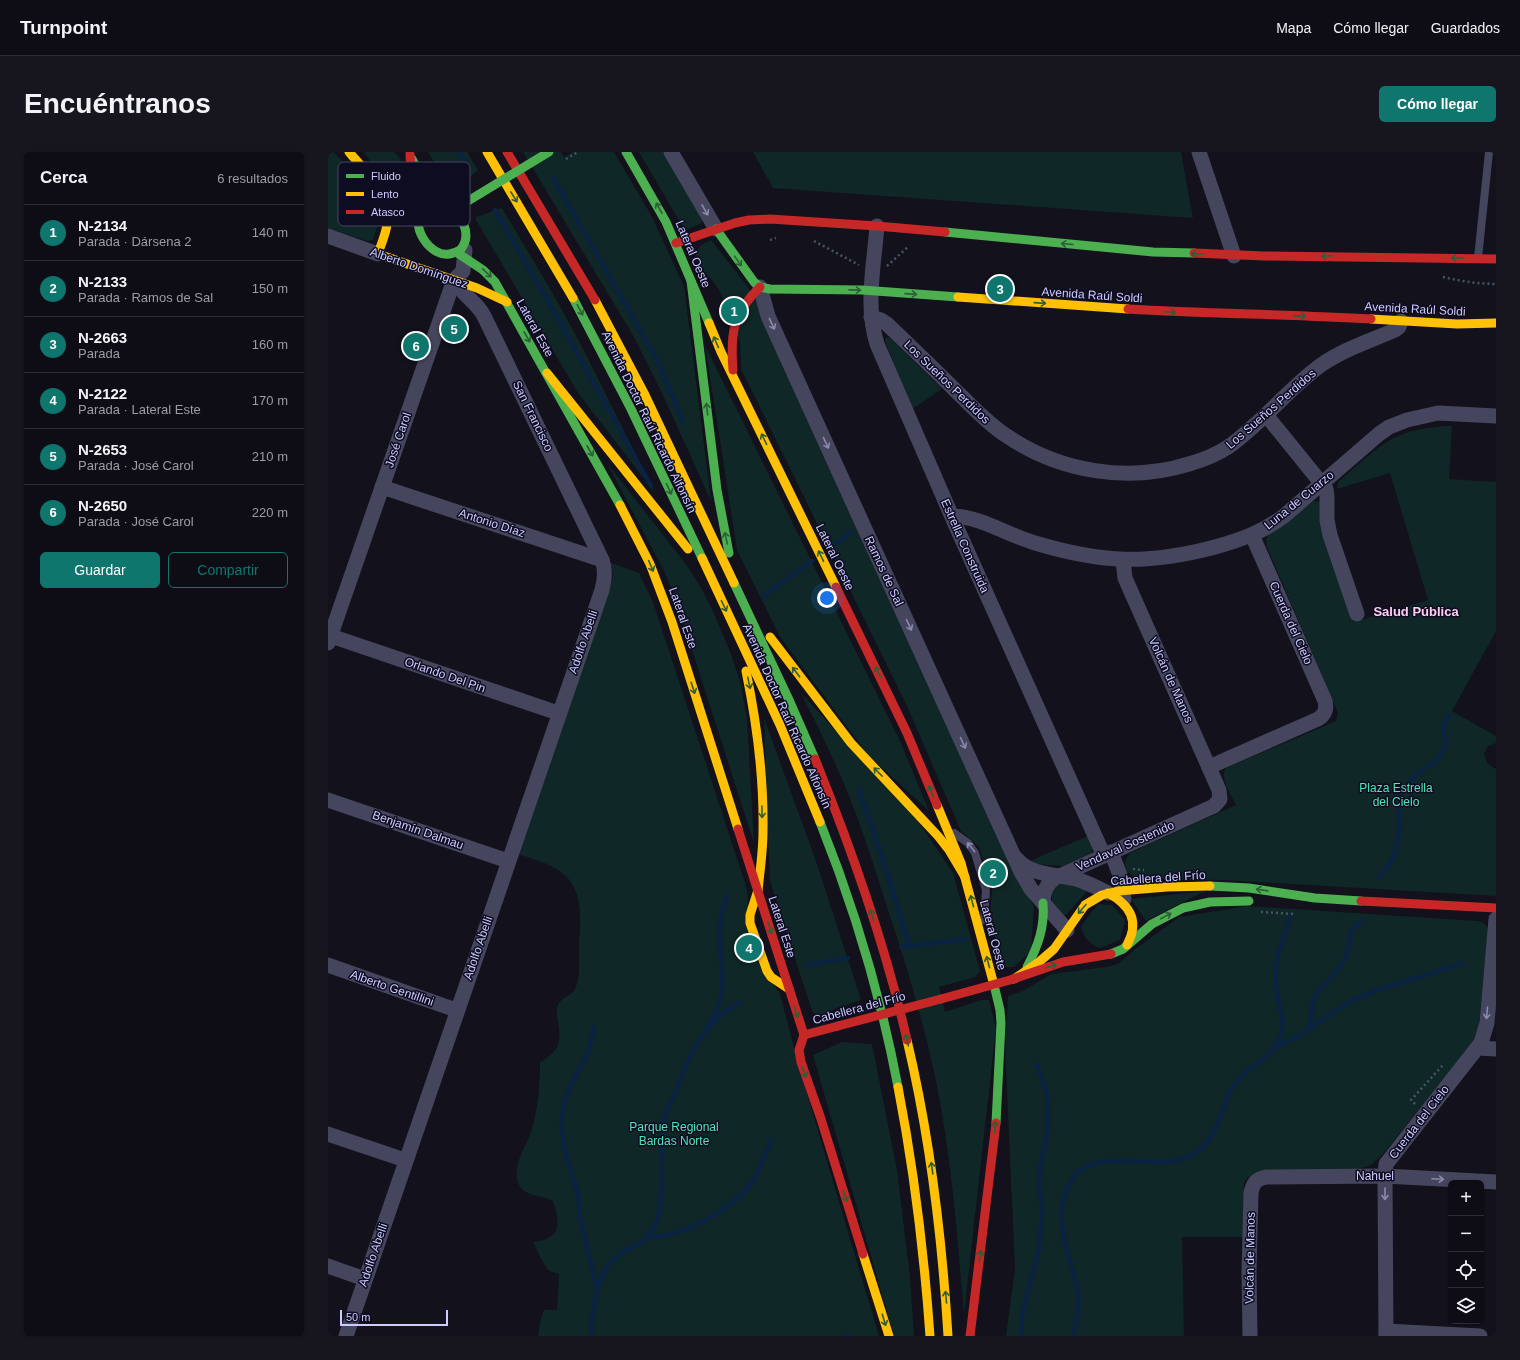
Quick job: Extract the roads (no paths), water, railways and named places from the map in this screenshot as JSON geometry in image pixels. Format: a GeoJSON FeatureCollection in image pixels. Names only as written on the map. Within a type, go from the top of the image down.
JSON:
{"type":"FeatureCollection","features":[{"type":"Feature","properties":{"kind":"main road"},"geometry":{"type":"LineString","coordinates":[[349,152],[357,162]]}},
{"type":"Feature","properties":{"kind":"main road","name":"Avenida Doctor Raúl Ricardo Alfonsín"},"geometry":{"type":"LineString","coordinates":[[487,152],[542,243],[586,321],[630,408],[779,723],[823,828],[853,914],[874,984],[893,1060],[907,1134],[920,1228],[930,1336]]}},
{"type":"Feature","properties":{"kind":"main road","name":"Avenida Doctor Raúl Ricardo Alfonsín"},"geometry":{"type":"LineString","coordinates":[[507,152],[566,250],[614,336],[658,422],[812,753],[853,860],[889,971],[908,1044],[929,1148],[940,1238],[948,1336]]}},
{"type":"Feature","properties":{"kind":"main road"},"geometry":{"type":"LineString","coordinates":[[470,200],[549,152]]}},
{"type":"Feature","properties":{"kind":"main road","name":"Lateral Oeste"},"geometry":{"type":"LineString","coordinates":[[626,152],[663,215],[713,334],[733,377],[902,722],[958,856],[965,877],[994,985],[1000,1010],[1001,1023],[997,1115],[970,1336]]}},
{"type":"Feature","properties":{"kind":"main road"},"geometry":{"type":"LineString","coordinates":[[408,153],[413,162]]}},
{"type":"Feature","properties":{"kind":"main road"},"geometry":{"type":"LineString","coordinates":[[676,243],[716,229],[742,222],[764,219],[877,226],[1140,251],[1234,256],[1355,256],[1496,259]]}},
{"type":"Feature","properties":{"kind":"main road"},"geometry":{"type":"LineString","coordinates":[[380,247],[386,226]]}},
{"type":"Feature","properties":{"kind":"main road"},"geometry":{"type":"LineString","coordinates":[[420,226],[422,243],[428,261],[454,280]]}},
{"type":"Feature","properties":{"kind":"main road"},"geometry":{"type":"LineString","coordinates":[[463,226],[465,238]]}},
{"type":"Feature","properties":{"kind":"main road"},"geometry":{"type":"LineString","coordinates":[[716,229],[752,280],[760,287],[745,303],[735,323],[732,352],[733,377]]}},
{"type":"Feature","properties":{"kind":"main road"},"geometry":{"type":"LineString","coordinates":[[420,233],[425,242],[433,250],[442,254],[458,254]]}},
{"type":"Feature","properties":{"kind":"main road"},"geometry":{"type":"LineString","coordinates":[[380,247],[394,235]]}},
{"type":"Feature","properties":{"kind":"main road","name":"Alberto Domínguez"},"geometry":{"type":"LineString","coordinates":[[380,247],[393,259],[486,291],[508,303]]}},
{"type":"Feature","properties":{"kind":"main road"},"geometry":{"type":"LineString","coordinates":[[393,259],[428,261],[458,254]]}},
{"type":"Feature","properties":{"kind":"main road","name":"Lateral Este"},"geometry":{"type":"LineString","coordinates":[[458,254],[489,275],[508,303],[642,546],[658,583],[672,622],[804,1035]]}},
{"type":"Feature","properties":{"kind":"main road"},"geometry":{"type":"LineString","coordinates":[[691,281],[716,490],[739,594],[840,730],[932,829],[949,850],[965,877]]}},
{"type":"Feature","properties":{"kind":"main road","name":"Avenida Raúl Soldi"},"geometry":{"type":"LineString","coordinates":[[760,287],[772,289],[872,291],[1169,312],[1320,316],[1457,324],[1496,323]]}},
{"type":"Feature","properties":{"kind":"main road"},"geometry":{"type":"LineString","coordinates":[[547,373],[710,577]]}},
{"type":"Feature","properties":{"kind":"main road"},"geometry":{"type":"LineString","coordinates":[[736,631],[751,694],[759,761],[762,827],[758,890],[750,914],[750,923],[766,971],[771,977],[789,989]]}},
{"type":"Feature","properties":{"kind":"main road","name":"Cabellera del Frío"},"geometry":{"type":"LineString","coordinates":[[1014,979],[1023,974],[1070,934],[1085,905],[1096,897],[1123,890],[1215,886],[1249,888],[1315,898],[1496,908]]}},
{"type":"Feature","properties":{"kind":"main road"},"geometry":{"type":"LineString","coordinates":[[1108,893],[1119,899],[1132,917],[1134,926],[1132,938],[1127,945]]}},
{"type":"Feature","properties":{"kind":"main road","name":"Cabellera del Frío"},"geometry":{"type":"LineString","coordinates":[[1270,900],[1315,898]]}},
{"type":"Feature","properties":{"kind":"main road","name":"Cabellera del Frío"},"geometry":{"type":"LineString","coordinates":[[804,1035],[994,985],[1063,962],[1114,954],[1152,924],[1183,908],[1210,902],[1256,901]]}},
{"type":"Feature","properties":{"kind":"main road"},"geometry":{"type":"LineString","coordinates":[[1023,974],[1035,954],[1042,936],[1044,923],[1043,904]]}},
{"type":"Feature","properties":{"kind":"main road"},"geometry":{"type":"LineString","coordinates":[[1082,947],[1097,955],[1114,954]]}},
{"type":"Feature","properties":{"kind":"main road"},"geometry":{"type":"LineString","coordinates":[[804,1035],[799,1050],[801,1062],[822,1118],[889,1336]]}},
{"type":"Feature","properties":{"kind":"street"},"geometry":{"type":"LineString","coordinates":[[671,152],[716,229]]}},
{"type":"Feature","properties":{"kind":"street"},"geometry":{"type":"LineString","coordinates":[[1198,152],[1234,256]]}},
{"type":"Feature","properties":{"kind":"street","name":"Estrella Construida"},"geometry":{"type":"LineString","coordinates":[[877,226],[871,318],[877,344],[952,516],[1108,854],[1120,875],[1125,906]]}},
{"type":"Feature","properties":{"kind":"street","name":"Alberto Domínguez"},"geometry":{"type":"LineString","coordinates":[[328,236],[380,247]]}},
{"type":"Feature","properties":{"kind":"street","name":"José Carol"},"geometry":{"type":"LineString","coordinates":[[329,640],[334,607],[382,487],[454,280],[463,270],[458,254],[465,238]]}},
{"type":"Feature","properties":{"kind":"street","name":"San Francisco"},"geometry":{"type":"LineString","coordinates":[[454,280],[464,294],[478,306],[484,316],[602,560]]}},
{"type":"Feature","properties":{"kind":"street","name":"Ramos de Sal"},"geometry":{"type":"LineString","coordinates":[[760,287],[768,316],[1027,884],[1070,934]]}},
{"type":"Feature","properties":{"kind":"street","name":"Los Sueños Perdidos"},"geometry":{"type":"LineString","coordinates":[[871,318],[880,320],[887,324],[981,415],[1005,436],[1039,454],[1086,469],[1110,473],[1134,474],[1160,472],[1183,466],[1205,459],[1226,448],[1266,415],[1302,381],[1325,362],[1360,344],[1395,330],[1399,327],[1401,321]]}},
{"type":"Feature","properties":{"kind":"street","name":"Luna de Cuarzo"},"geometry":{"type":"LineString","coordinates":[[952,516],[968,518],[1025,540],[1057,549],[1096,557],[1123,560],[1151,560],[1182,555],[1223,545],[1252,535],[1277,521],[1379,434],[1407,420],[1432,414],[1444,413],[1496,416]]}},
{"type":"Feature","properties":{"kind":"street"},"geometry":{"type":"LineString","coordinates":[[1266,415],[1326,489],[1327,520],[1330,535],[1357,614]]}},
{"type":"Feature","properties":{"kind":"street","name":"Antonio Díaz"},"geometry":{"type":"LineString","coordinates":[[382,487],[602,560]]}},
{"type":"Feature","properties":{"kind":"street","name":"Cuerda del Cielo"},"geometry":{"type":"LineString","coordinates":[[1209,767],[1318,719],[1325,712],[1325,701],[1252,535]]}},
{"type":"Feature","properties":{"kind":"street","name":"Adolfo Abelli"},"geometry":{"type":"LineString","coordinates":[[346,1336],[456,1010],[603,584],[605,571],[602,560]]}},
{"type":"Feature","properties":{"kind":"street","name":"Volcán de Manos"},"geometry":{"type":"LineString","coordinates":[[1123,560],[1125,578],[1220,790],[1220,800]]}},
{"type":"Feature","properties":{"kind":"street","name":"Orlando Del Pin"},"geometry":{"type":"LineString","coordinates":[[329,640],[558,713]]}},
{"type":"Feature","properties":{"kind":"street","name":"Benjamín Dalmau"},"geometry":{"type":"LineString","coordinates":[[328,800],[508,861]]}},
{"type":"Feature","properties":{"kind":"street","name":"Vendaval Sostenido"},"geometry":{"type":"LineString","coordinates":[[1043,904],[1046,887],[1052,880],[1214,806],[1220,800]]}},
{"type":"Feature","properties":{"kind":"street","name":"Ramos de Sal"},"geometry":{"type":"LineString","coordinates":[[1013,854],[1030,870],[1078,880],[1108,893]]}},
{"type":"Feature","properties":{"kind":"street","name":"Cuerda del Cielo"},"geometry":{"type":"LineString","coordinates":[[1386,1333],[1386,1164],[1478,1048],[1486,1029],[1496,919]]}},
{"type":"Feature","properties":{"kind":"street","name":"Alberto Gentillini"},"geometry":{"type":"LineString","coordinates":[[328,965],[456,1010]]}},
{"type":"Feature","properties":{"kind":"street"},"geometry":{"type":"LineString","coordinates":[[1478,1048],[1496,1049]]}},
{"type":"Feature","properties":{"kind":"street"},"geometry":{"type":"LineString","coordinates":[[328,1134],[405,1160]]}},
{"type":"Feature","properties":{"kind":"street","name":"Nahuel"},"geometry":{"type":"LineString","coordinates":[[1255,1181],[1266,1177],[1385,1176],[1496,1182]]}},
{"type":"Feature","properties":{"kind":"street","name":"Volcán de Manos"},"geometry":{"type":"LineString","coordinates":[[1250,1336],[1249,1272],[1251,1193],[1255,1181]]}},
{"type":"Feature","properties":{"kind":"street"},"geometry":{"type":"LineString","coordinates":[[328,1266],[365,1279]]}},
{"type":"Feature","properties":{"kind":"street"},"geometry":{"type":"LineString","coordinates":[[1386,1333],[1480,1336]]}},
{"type":"Feature","properties":{"kind":"lane"},"geometry":{"type":"LineString","coordinates":[[1478,259],[1489,152]]}},
{"type":"Feature","properties":{"kind":"lane"},"geometry":{"type":"LineString","coordinates":[[946,827],[968,843],[975,853],[987,894],[982,939]]}},
{"type":"Feature","properties":{"kind":"waterway"},"geometry":{"type":"LineString","coordinates":[[459,152],[465,162]]}},
{"type":"Feature","properties":{"kind":"waterway"},"geometry":{"type":"LineString","coordinates":[[553,178],[650,347],[662,370],[683,422]]}},
{"type":"Feature","properties":{"kind":"waterway"},"geometry":{"type":"LineString","coordinates":[[495,210],[556,315],[651,486]]}},
{"type":"Feature","properties":{"kind":"waterway"},"geometry":{"type":"LineString","coordinates":[[829,548],[851,532]]}},
{"type":"Feature","properties":{"kind":"waterway"},"geometry":{"type":"LineString","coordinates":[[763,596],[812,561]]}},
{"type":"Feature","properties":{"kind":"waterway"},"geometry":{"type":"LineString","coordinates":[[1379,877],[1388,867],[1394,855],[1400,829],[1398,807],[1401,792],[1418,773],[1436,761],[1439,757],[1446,745],[1443,727],[1449,715]]}},
{"type":"Feature","properties":{"kind":"waterway"},"geometry":{"type":"LineString","coordinates":[[859,789],[884,863],[909,945]]}},
{"type":"Feature","properties":{"kind":"waterway"},"geometry":{"type":"LineString","coordinates":[[707,1026],[717,1010],[722,990],[720,925],[727,896]]}},
{"type":"Feature","properties":{"kind":"waterway"},"geometry":{"type":"LineString","coordinates":[[1073,1336],[1078,1310],[1078,1294],[1062,1226],[1064,1198],[1070,1183],[1079,1171],[1091,1164],[1121,1160],[1168,1162],[1182,1159],[1196,1152],[1206,1143],[1213,1133],[1232,1088],[1240,1078],[1264,1059],[1274,1048],[1281,1034],[1282,1022],[1277,993],[1276,971],[1279,950],[1286,931],[1289,916]]}},
{"type":"Feature","properties":{"kind":"waterway"},"geometry":{"type":"LineString","coordinates":[[1310,1028],[1313,1001],[1318,991],[1344,961],[1349,947],[1351,931],[1361,921]]}},
{"type":"Feature","properties":{"kind":"waterway"},"geometry":{"type":"LineString","coordinates":[[901,947],[966,939]]}},
{"type":"Feature","properties":{"kind":"waterway"},"geometry":{"type":"LineString","coordinates":[[808,965],[848,958]]}},
{"type":"Feature","properties":{"kind":"waterway"},"geometry":{"type":"LineString","coordinates":[[1275,1047],[1305,1032],[1349,1002],[1369,993],[1461,963]]}},
{"type":"Feature","properties":{"kind":"waterway"},"geometry":{"type":"LineString","coordinates":[[591,1336],[596,1294],[609,1264],[616,1257],[647,1237],[655,1225],[658,1217],[661,1199],[661,1164],[665,1118],[686,1066],[698,1041],[706,1030],[716,1020],[740,1002]]}},
{"type":"Feature","properties":{"kind":"waterway"},"geometry":{"type":"LineString","coordinates":[[594,1027],[589,1051],[570,1086],[564,1104],[561,1125],[565,1152],[578,1194],[580,1217],[597,1291]]}},
{"type":"Feature","properties":{"kind":"waterway"},"geometry":{"type":"LineString","coordinates":[[1021,1336],[1022,1314],[1039,1249],[1042,1212],[1039,1180],[1048,1129],[1047,1094],[1037,1064]]}},
{"type":"Feature","properties":{"kind":"waterway"},"geometry":{"type":"LineString","coordinates":[[647,1238],[668,1235],[681,1231],[704,1221],[725,1208],[751,1184],[762,1163],[771,1140]]}},
{"type":"Feature","properties":{"kind":"place","name":"N-2663"},"geometry":{"type":"Point","coordinates":[1000,289]}},
{"type":"Feature","properties":{"kind":"place","name":"N-2134"},"geometry":{"type":"Point","coordinates":[734,311]}},
{"type":"Feature","properties":{"kind":"place","name":"N-2653"},"geometry":{"type":"Point","coordinates":[454,329]}},
{"type":"Feature","properties":{"kind":"place","name":"N-2650"},"geometry":{"type":"Point","coordinates":[416,346]}},
{"type":"Feature","properties":{"kind":"place","name":"N-2133"},"geometry":{"type":"Point","coordinates":[993,873]}},
{"type":"Feature","properties":{"kind":"place","name":"N-2122"},"geometry":{"type":"Point","coordinates":[749,948]}},
{"type":"Feature","properties":{"kind":"district","name":"Salud Pública"},"geometry":{"type":"Point","coordinates":[1416,611]}},
{"type":"Feature","properties":{"kind":"park label","name":"Plaza Estrella del Cielo"},"geometry":{"type":"Point","coordinates":[1396,795]}},
{"type":"Feature","properties":{"kind":"park label","name":"Parque Regional Bardas Norte"},"geometry":{"type":"Point","coordinates":[674,1134]}}]}
